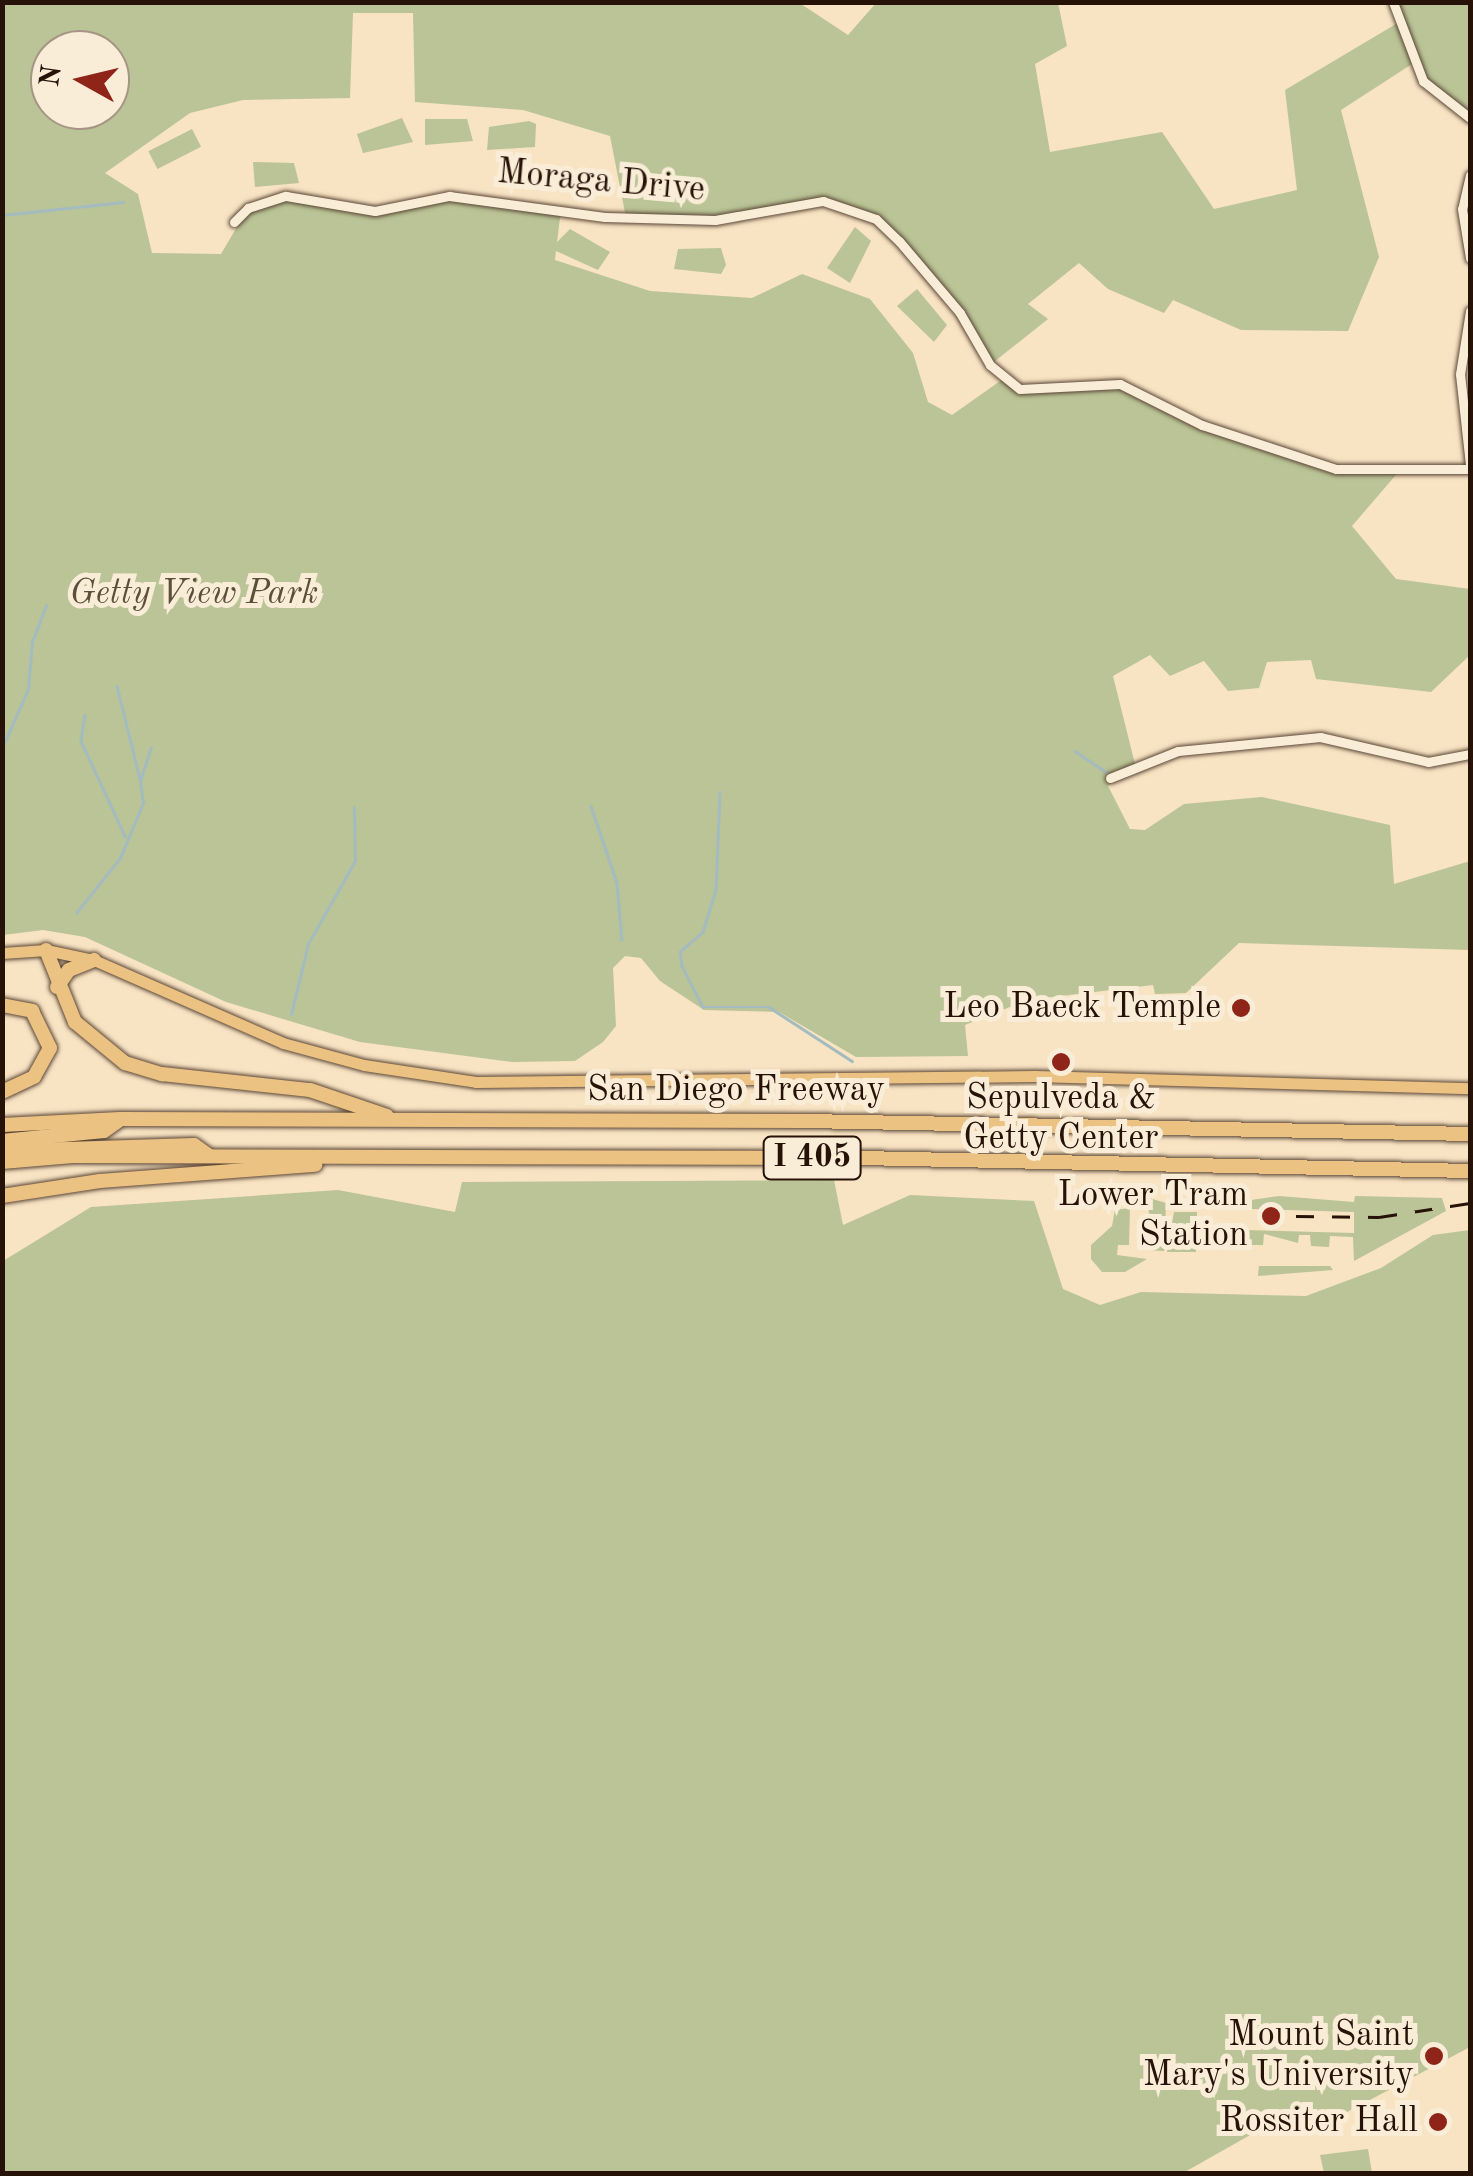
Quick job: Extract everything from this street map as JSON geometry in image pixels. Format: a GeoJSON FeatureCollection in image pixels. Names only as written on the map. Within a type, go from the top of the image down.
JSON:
{"type":"FeatureCollection","features":[{"type":"Feature","properties":{"kind":"highway"},"geometry":{"type":"LineString","coordinates":[[46,950],[56,987],[84,1032],[136,1068],[310,1090],[402,1121]]}},
{"type":"Feature","properties":{"kind":"highway"},"geometry":{"type":"LineString","coordinates":[[56,987],[68,970],[94,960]]}},
{"type":"Feature","properties":{"kind":"highway"},"geometry":{"type":"LineString","coordinates":[[2,1005],[32,1011],[44,1025],[50,1048],[34,1077],[2,1092]]}},
{"type":"Feature","properties":{"kind":"highway"},"geometry":{"type":"LineString","coordinates":[[2,1141],[104,1131],[120,1119]]}},
{"type":"Feature","properties":{"kind":"highway","name":"San Diego Freeway"},"geometry":{"type":"LineString","coordinates":[[2,1125],[120,1119],[1133,1126],[1470,1134]]}},
{"type":"Feature","properties":{"kind":"highway"},"geometry":{"type":"LineString","coordinates":[[2,1151],[194,1145],[210,1156]]}},
{"type":"Feature","properties":{"kind":"highway","name":"San Diego Freeway"},"geometry":{"type":"LineString","coordinates":[[2,1162],[210,1156],[1079,1161],[1470,1172]]}},
{"type":"Feature","properties":{"kind":"highway"},"geometry":{"type":"LineString","coordinates":[[2,1196],[100,1181],[410,1158]]}},
{"type":"Feature","properties":{"kind":"main road"},"geometry":{"type":"LineString","coordinates":[[2,953],[46,950],[94,960],[296,1047],[476,1082],[1035,1076],[1470,1088]]}},
{"type":"Feature","properties":{"kind":"street"},"geometry":{"type":"LineString","coordinates":[[1393,2],[1423,81],[1470,118]]}},
{"type":"Feature","properties":{"kind":"street"},"geometry":{"type":"LineString","coordinates":[[1470,175],[1462,209],[1470,258]]}},
{"type":"Feature","properties":{"kind":"street","name":"Moraga Drive"},"geometry":{"type":"LineString","coordinates":[[234,222],[248,208],[286,196],[375,211],[448,196],[616,218],[715,220],[823,200],[876,219],[960,312],[990,365],[1020,388],[1120,384],[1202,425],[1336,469],[1470,466]]}},
{"type":"Feature","properties":{"kind":"street"},"geometry":{"type":"LineString","coordinates":[[1470,310],[1460,374],[1470,466]]}},
{"type":"Feature","properties":{"kind":"street"},"geometry":{"type":"LineString","coordinates":[[1110,778],[1178,751],[1320,737],[1428,762],[1470,754]]}},
{"type":"Feature","properties":{"kind":"green space","name":"Getty View Park"},"geometry":{"type":"Polygon","coordinates":[[[798,2],[848,35],[876,3],[1058,3],[1067,46],[1035,64],[1050,152],[1162,132],[1214,209],[1297,190],[1285,90],[1401,21],[1393,3],[1470,3],[1470,118],[1412,64],[1341,110],[1379,257],[1348,331],[1241,330],[1173,300],[1164,313],[1108,289],[1079,263],[1028,304],[1048,319],[990,365],[960,313],[876,219],[823,201],[715,220],[626,218],[610,136],[523,110],[415,102],[413,13],[353,13],[350,98],[243,100],[190,113],[105,173],[138,194],[152,253],[221,254],[248,208],[286,196],[375,211],[449,196],[561,210],[557,242],[570,229],[610,252],[598,270],[556,251],[555,260],[650,291],[752,298],[802,274],[870,299],[913,353],[928,402],[952,415],[1003,379],[1020,389],[1106,382],[1202,425],[1336,469],[1401,469],[1352,526],[1396,579],[1470,589],[1470,655],[1431,692],[1316,679],[1311,660],[1267,662],[1259,688],[1228,691],[1204,661],[1170,676],[1150,655],[1113,676],[1136,768],[1108,786],[1130,829],[1145,830],[1184,804],[1262,797],[1390,825],[1394,884],[1470,861],[1470,950],[1239,943],[1186,993],[1155,994],[1153,985],[1027,1000],[965,1025],[968,1056],[856,1057],[779,1012],[704,1010],[660,981],[641,958],[625,956],[613,968],[616,1026],[603,1042],[575,1061],[512,1062],[360,1042],[226,1002],[85,937],[43,930],[3,935],[2,3],[798,2]]]}},
{"type":"Feature","properties":{"kind":"green space"},"geometry":{"type":"Polygon","coordinates":[[[402,118],[413,142],[363,153],[357,134],[402,118]]]}},
{"type":"Feature","properties":{"kind":"green space"},"geometry":{"type":"Polygon","coordinates":[[[425,119],[467,119],[473,141],[425,145],[425,119]]]}},
{"type":"Feature","properties":{"kind":"green space"},"geometry":{"type":"Polygon","coordinates":[[[529,121],[536,124],[535,147],[487,150],[489,127],[529,121]]]}},
{"type":"Feature","properties":{"kind":"green space"},"geometry":{"type":"Polygon","coordinates":[[[192,129],[201,147],[157,169],[148,151],[192,129]]]}},
{"type":"Feature","properties":{"kind":"green space"},"geometry":{"type":"Polygon","coordinates":[[[253,162],[294,163],[299,183],[255,187],[253,162]]]}},
{"type":"Feature","properties":{"kind":"green space"},"geometry":{"type":"Polygon","coordinates":[[[855,227],[871,241],[850,283],[827,268],[855,227]]]}},
{"type":"Feature","properties":{"kind":"green space"},"geometry":{"type":"Polygon","coordinates":[[[721,248],[726,265],[721,274],[674,269],[678,249],[721,248]]]}},
{"type":"Feature","properties":{"kind":"green space"},"geometry":{"type":"Polygon","coordinates":[[[917,289],[947,325],[934,342],[897,306],[917,289]]]}},
{"type":"Feature","properties":{"kind":"green space"},"geometry":{"type":"Polygon","coordinates":[[[834,1180],[843,1225],[910,1195],[1034,1201],[1063,1289],[1100,1305],[1141,1292],[1306,1296],[1381,1268],[1433,1235],[1470,1230],[1470,2047],[1317,2128],[1259,2130],[1183,2173],[3,2173],[3,1261],[91,1207],[338,1190],[455,1212],[462,1182],[834,1180]]]}},
{"type":"Feature","properties":{"kind":"green space"},"geometry":{"type":"Polygon","coordinates":[[[1279,1196],[1354,1202],[1355,1196],[1442,1198],[1446,1211],[1354,1261],[1353,1237],[1330,1236],[1329,1247],[1311,1246],[1310,1235],[1299,1235],[1298,1243],[1264,1234],[1263,1245],[1245,1245],[1245,1230],[1354,1233],[1354,1212],[1251,1209],[1251,1200],[1279,1196]]]}},
{"type":"Feature","properties":{"kind":"green space"},"geometry":{"type":"Polygon","coordinates":[[[1149,1198],[1166,1203],[1164,1251],[1148,1250],[1149,1198]]]}},
{"type":"Feature","properties":{"kind":"green space"},"geometry":{"type":"Polygon","coordinates":[[[1130,1208],[1129,1245],[1118,1245],[1117,1255],[1147,1259],[1125,1272],[1102,1272],[1091,1259],[1091,1245],[1112,1226],[1115,1210],[1130,1208]]]}},
{"type":"Feature","properties":{"kind":"green space"},"geometry":{"type":"Polygon","coordinates":[[[1174,1212],[1197,1212],[1196,1252],[1167,1252],[1174,1212]]]}},
{"type":"Feature","properties":{"kind":"green space"},"geometry":{"type":"Polygon","coordinates":[[[1259,1266],[1330,1266],[1333,1270],[1258,1276],[1259,1266]]]}},
{"type":"Feature","properties":{"kind":"green space"},"geometry":{"type":"Polygon","coordinates":[[[1368,2149],[1372,2173],[1324,2173],[1320,2155],[1368,2149]]]}},
{"type":"Feature","properties":{"kind":"waterway"},"geometry":{"type":"LineString","coordinates":[[2,215],[123,202]]}},
{"type":"Feature","properties":{"kind":"waterway"},"geometry":{"type":"LineString","coordinates":[[2,748],[28,689],[32,642],[46,606]]}},
{"type":"Feature","properties":{"kind":"waterway"},"geometry":{"type":"LineString","coordinates":[[117,686],[140,779]]}},
{"type":"Feature","properties":{"kind":"waterway"},"geometry":{"type":"LineString","coordinates":[[85,715],[81,741],[125,836]]}},
{"type":"Feature","properties":{"kind":"waterway"},"geometry":{"type":"LineString","coordinates":[[76,913],[120,858],[143,803],[140,781],[151,748]]}},
{"type":"Feature","properties":{"kind":"waterway"},"geometry":{"type":"LineString","coordinates":[[1075,751],[1106,772]]}},
{"type":"Feature","properties":{"kind":"waterway"},"geometry":{"type":"LineString","coordinates":[[720,792],[716,890],[703,932],[680,952],[682,966],[703,1007],[769,1007],[852,1061]]}},
{"type":"Feature","properties":{"kind":"waterway"},"geometry":{"type":"LineString","coordinates":[[591,806],[617,883],[622,940]]}},
{"type":"Feature","properties":{"kind":"waterway"},"geometry":{"type":"LineString","coordinates":[[291,1014],[308,944],[355,861],[354,808]]}},
{"type":"Feature","properties":{"kind":"railway"},"geometry":{"type":"LineString","coordinates":[[1296,1216],[1379,1217],[1470,1203]]}},
{"type":"Feature","properties":{"kind":"place","name":"Leo Baeck Temple"},"geometry":{"type":"Point","coordinates":[1241,1008]}},
{"type":"Feature","properties":{"kind":"place","name":"Sepulveda & Getty Center"},"geometry":{"type":"Point","coordinates":[1061,1062]}},
{"type":"Feature","properties":{"kind":"place","name":"Lower Tram Station"},"geometry":{"type":"Point","coordinates":[1271,1216]}},
{"type":"Feature","properties":{"kind":"place","name":"Mount Saint Mary's University"},"geometry":{"type":"Point","coordinates":[1434,2056]}},
{"type":"Feature","properties":{"kind":"place","name":"Rossiter Hall"},"geometry":{"type":"Point","coordinates":[1438,2122]}}]}
